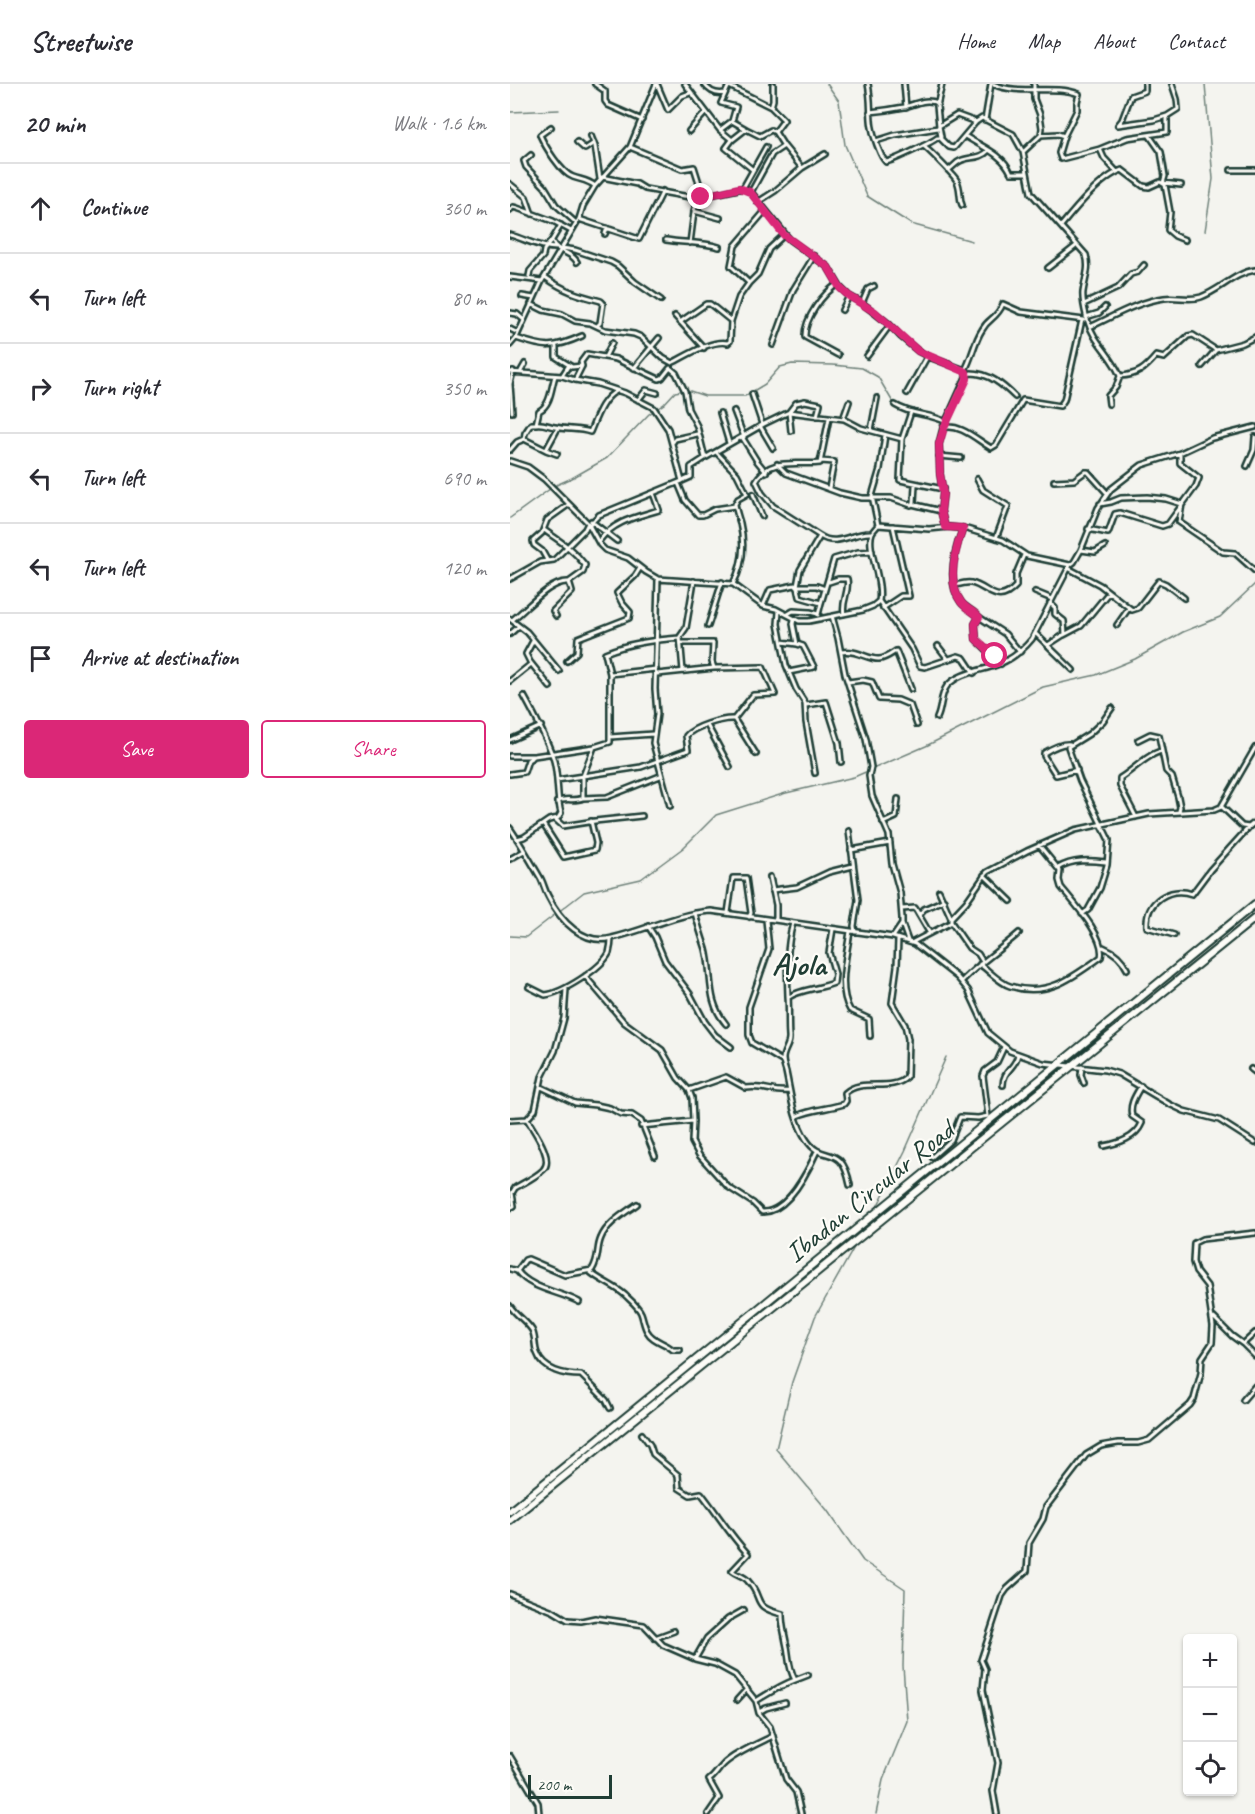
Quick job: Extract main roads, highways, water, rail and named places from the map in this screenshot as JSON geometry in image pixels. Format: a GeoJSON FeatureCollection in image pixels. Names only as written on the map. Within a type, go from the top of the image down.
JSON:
{"type":"FeatureCollection","features":[{"type":"Feature","properties":{"kind":"highway","name":"Ibadan Circular Road"},"geometry":{"type":"LineString","coordinates":[[510,1510],[1255,904]]}},
{"type":"Feature","properties":{"kind":"highway","name":"Ibadan Circular Road"},"geometry":{"type":"LineString","coordinates":[[510,1520],[1255,918]]}},
{"type":"Feature","properties":{"kind":"waterway"},"geometry":{"type":"LineString","coordinates":[[827,84],[839,101],[845,145],[867,196],[911,224],[972,241]]}},
{"type":"Feature","properties":{"kind":"waterway"},"geometry":{"type":"LineString","coordinates":[[1205,84],[1213,179],[1205,231]]}},
{"type":"Feature","properties":{"kind":"waterway"},"geometry":{"type":"LineString","coordinates":[[510,112],[559,110]]}},
{"type":"Feature","properties":{"kind":"waterway"},"geometry":{"type":"LineString","coordinates":[[510,518],[554,486],[607,458],[649,414],[664,404],[675,392],[687,390],[705,396],[745,396],[765,384],[780,367],[792,364],[833,365],[862,368],[878,377],[894,404]]}},
{"type":"Feature","properties":{"kind":"waterway"},"geometry":{"type":"LineString","coordinates":[[510,936],[526,937],[584,892],[641,879],[683,848],[716,815],[786,793],[854,777],[926,746],[1043,687],[1096,675],[1135,659],[1183,632],[1220,617],[1255,584]]}},
{"type":"Feature","properties":{"kind":"waterway"},"geometry":{"type":"LineString","coordinates":[[875,1211],[905,1151],[946,1057]]}},
{"type":"Feature","properties":{"kind":"waterway"},"geometry":{"type":"LineString","coordinates":[[856,1244],[815,1317],[792,1382],[776,1449],[827,1510],[863,1561],[905,1589],[903,1666],[907,1721],[883,1780],[876,1814]]}},
{"type":"Feature","properties":{"kind":"district","name":"Ajola"},"geometry":{"type":"Point","coordinates":[799,964]}}]}
